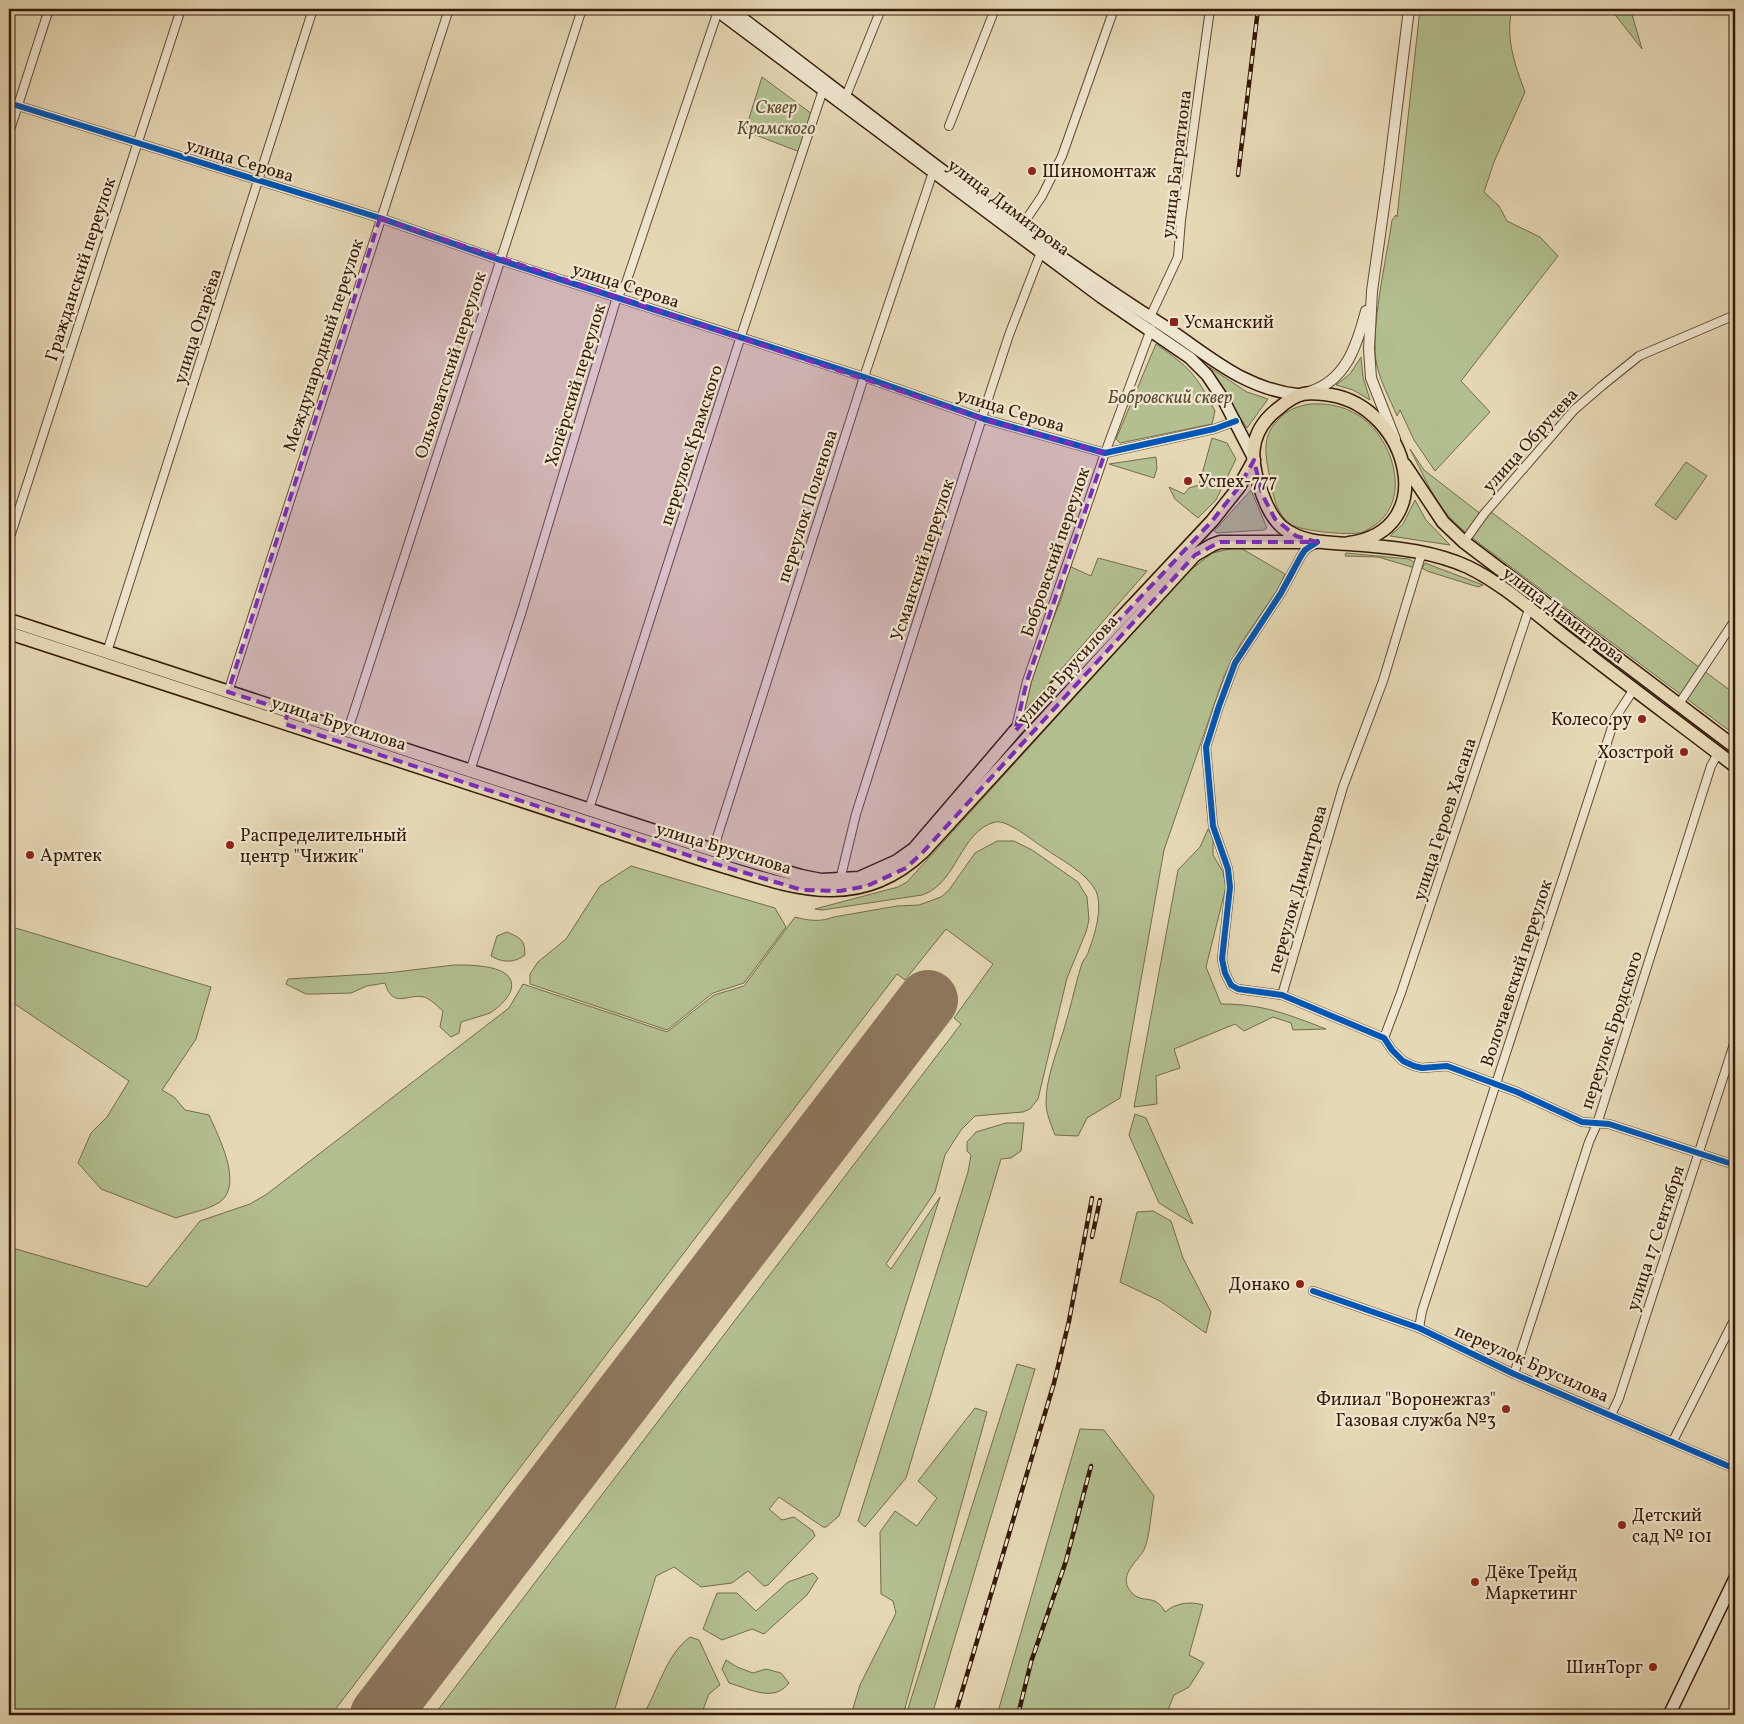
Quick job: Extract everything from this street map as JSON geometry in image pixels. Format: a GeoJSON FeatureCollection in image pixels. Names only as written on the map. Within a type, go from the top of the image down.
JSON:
{"type":"FeatureCollection","features":[{"type":"Feature","properties":{"kind":"main road","name":"улица Димитрова"},"geometry":{"type":"LineString","coordinates":[[730,9],[1150,323],[1190,358],[1207,374],[1236,421],[1253,458],[1259,485],[1275,519],[1296,536],[1317,542],[1348,543],[1422,552],[1448,559],[1470,568],[1529,609],[1735,766]]}},
{"type":"Feature","properties":{"kind":"main road","name":"улица Димитрова"},"geometry":{"type":"LineString","coordinates":[[716,10],[1101,297],[1150,323],[1249,382],[1278,392],[1334,396],[1360,406],[1382,424],[1402,460],[1406,477],[1405,492],[1393,520],[1386,528],[1374,536],[1348,543]]}},
{"type":"Feature","properties":{"kind":"main road","name":"улица Димитрова"},"geometry":{"type":"LineString","coordinates":[[1253,458],[1255,438],[1265,420],[1285,404],[1302,394]]}},
{"type":"Feature","properties":{"kind":"main road","name":"улица Брусилова"},"geometry":{"type":"LineString","coordinates":[[9,620],[228,692],[286,717],[348,730],[712,850],[801,876],[840,880],[859,878],[888,867],[914,849],[1015,731],[1212,521],[1239,487],[1253,458]]}},
{"type":"Feature","properties":{"kind":"main road","name":"улица Димитрова"},"geometry":{"type":"LineString","coordinates":[[1402,460],[1442,522],[1464,542],[1735,747]]}},
{"type":"Feature","properties":{"kind":"main road","name":"улица Брусилова"},"geometry":{"type":"LineString","coordinates":[[9,633],[286,717],[709,862],[802,890],[840,891],[888,879],[906,868],[918,857],[1195,555],[1212,544],[1220,542],[1317,542]]}},
{"type":"Feature","properties":{"kind":"main road"},"geometry":{"type":"LineString","coordinates":[[1669,1715],[1735,1578]]}},
{"type":"Feature","properties":{"kind":"street"},"geometry":{"type":"LineString","coordinates":[[9,133],[49,9]]}},
{"type":"Feature","properties":{"kind":"street","name":"Гражданский переулок"},"geometry":{"type":"LineString","coordinates":[[9,540],[136,144],[182,9]]}},
{"type":"Feature","properties":{"kind":"street","name":"улица Огарёва"},"geometry":{"type":"LineString","coordinates":[[107,652],[313,9]]}},
{"type":"Feature","properties":{"kind":"street","name":"Международный переулок"},"geometry":{"type":"LineString","coordinates":[[228,692],[449,9]]}},
{"type":"Feature","properties":{"kind":"street","name":"Ольховатский переулок"},"geometry":{"type":"LineString","coordinates":[[348,730],[580,9]]}},
{"type":"Feature","properties":{"kind":"street"},"geometry":{"type":"LineString","coordinates":[[846,96],[881,9]]}},
{"type":"Feature","properties":{"kind":"street"},"geometry":{"type":"LineString","coordinates":[[949,126],[995,9]]}},
{"type":"Feature","properties":{"kind":"street"},"geometry":{"type":"LineString","coordinates":[[1021,227],[1042,196],[1062,156],[1114,9]]}},
{"type":"Feature","properties":{"kind":"street","name":"улица Багратиона"},"geometry":{"type":"LineString","coordinates":[[1150,323],[1180,250],[1181,220],[1210,9]]}},
{"type":"Feature","properties":{"kind":"street"},"geometry":{"type":"LineString","coordinates":[[1397,448],[1371,378],[1369,349],[1372,291],[1409,9]]}},
{"type":"Feature","properties":{"kind":"street","name":"Хопёрский переулок"},"geometry":{"type":"LineString","coordinates":[[470,771],[521,614],[617,297],[626,283],[716,10]]}},
{"type":"Feature","properties":{"kind":"street","name":"переулок Крамского"},"geometry":{"type":"LineString","coordinates":[[589,810],[740,339],[824,90]]}},
{"type":"Feature","properties":{"kind":"street","name":"улица Серова"},"geometry":{"type":"LineString","coordinates":[[9,103],[258,182],[380,218],[500,260],[740,339],[864,377],[984,419],[1105,453],[1214,429],[1236,421]]}},
{"type":"Feature","properties":{"kind":"street","name":"переулок Поленова"},"geometry":{"type":"LineString","coordinates":[[712,850],[864,377],[933,172]]}},
{"type":"Feature","properties":{"kind":"street","name":"Усманский переулок"},"geometry":{"type":"LineString","coordinates":[[840,880],[856,814],[984,419],[1009,335],[1041,252]]}},
{"type":"Feature","properties":{"kind":"street"},"geometry":{"type":"LineString","coordinates":[[1302,394],[1327,385],[1349,361],[1358,341],[1372,291]]}},
{"type":"Feature","properties":{"kind":"street","name":"улица Обручева"},"geometry":{"type":"LineString","coordinates":[[1464,542],[1484,514],[1567,417],[1596,391],[1638,356],[1735,315]]}},
{"type":"Feature","properties":{"kind":"street","name":"Бобровский переулок"},"geometry":{"type":"LineString","coordinates":[[1015,731],[1027,681],[1150,323]]}},
{"type":"Feature","properties":{"kind":"street"},"geometry":{"type":"LineString","coordinates":[[1282,995],[1238,989],[1231,984],[1224,973],[1222,959],[1230,887],[1228,869],[1213,826],[1206,747],[1218,706],[1236,664],[1281,593],[1301,556],[1317,542]]}},
{"type":"Feature","properties":{"kind":"street","name":"переулок Димитрова"},"geometry":{"type":"LineString","coordinates":[[1422,552],[1385,673],[1343,787],[1282,995],[1384,1038],[1403,1061],[1414,1066],[1422,1068],[1446,1066],[1582,1122],[1609,1124],[1735,1164]]}},
{"type":"Feature","properties":{"kind":"street","name":"улица Героев Хасана"},"geometry":{"type":"LineString","coordinates":[[1384,1038],[1401,993],[1529,609]]}},
{"type":"Feature","properties":{"kind":"street"},"geometry":{"type":"LineString","coordinates":[[1679,704],[1735,620]]}},
{"type":"Feature","properties":{"kind":"street","name":"Волочаевский переулок"},"geometry":{"type":"LineString","coordinates":[[1419,1328],[1422,1311],[1615,718],[1634,689]]}},
{"type":"Feature","properties":{"kind":"street","name":"переулок Бродского"},"geometry":{"type":"LineString","coordinates":[[1514,1374],[1597,1124],[1711,766],[1718,753]]}},
{"type":"Feature","properties":{"kind":"street","name":"улица 17 Сентября"},"geometry":{"type":"LineString","coordinates":[[1611,1415],[1625,1380],[1735,1041]]}},
{"type":"Feature","properties":{"kind":"street","name":"переулок Брусилова"},"geometry":{"type":"LineString","coordinates":[[1313,1290],[1419,1328],[1514,1374],[1735,1469]]}},
{"type":"Feature","properties":{"kind":"street"},"geometry":{"type":"LineString","coordinates":[[1673,1441],[1735,1318]]}},
{"type":"Feature","properties":{"kind":"highlighted area"},"geometry":{"type":"Polygon","coordinates":[[[380,218],[984,419],[1105,453],[1027,681],[1015,731],[1212,521],[1239,487],[1254,460],[1262,494],[1275,519],[1296,536],[1317,542],[1220,542],[1195,555],[923,852],[906,868],[867,886],[840,891],[802,890],[709,862],[285,724],[288,711],[228,692],[380,218]]]}},
{"type":"Feature","properties":{"kind":"green space"},"geometry":{"type":"Polygon","coordinates":[[[1420,9],[1512,9],[1510,41],[1525,92],[1494,162],[1484,192],[1499,206],[1507,221],[1540,237],[1558,256],[1461,381],[1490,412],[1435,471],[1414,440],[1400,410],[1397,416],[1381,379],[1375,351],[1375,334],[1383,273],[1392,220],[1396,215],[1397,217],[1420,9]]]}},
{"type":"Feature","properties":{"kind":"green space"},"geometry":{"type":"Polygon","coordinates":[[[1613,9],[1633,9],[1631,11],[1642,49],[1613,12],[1613,9]]]}},
{"type":"Feature","properties":{"kind":"green space","name":"Сквер Крамского"},"geometry":{"type":"Polygon","coordinates":[[[762,77],[812,114],[800,152],[745,131],[762,77]]]}},
{"type":"Feature","properties":{"kind":"green space","name":"Бобровский сквер"},"geometry":{"type":"Polygon","coordinates":[[[1156,344],[1191,372],[1197,380],[1215,411],[1212,424],[1120,443],[1116,439],[1156,344]]]}},
{"type":"Feature","properties":{"kind":"green space"},"geometry":{"type":"Polygon","coordinates":[[[1361,357],[1363,377],[1370,400],[1353,390],[1336,385],[1350,374],[1361,357]]]}},
{"type":"Feature","properties":{"kind":"green space"},"geometry":{"type":"Polygon","coordinates":[[[1209,367],[1247,392],[1268,399],[1247,428],[1208,369],[1209,367]]]}},
{"type":"Feature","properties":{"kind":"green space"},"geometry":{"type":"Polygon","coordinates":[[[1311,404],[1335,406],[1347,409],[1358,415],[1380,437],[1388,452],[1394,468],[1395,484],[1393,499],[1387,513],[1367,530],[1352,533],[1333,533],[1296,526],[1290,524],[1282,516],[1277,506],[1266,458],[1268,435],[1278,420],[1289,411],[1311,404]]]}},
{"type":"Feature","properties":{"kind":"green space"},"geometry":{"type":"Polygon","coordinates":[[[1212,438],[1227,443],[1236,459],[1216,500],[1198,518],[1175,499],[1169,487],[1184,494],[1189,488],[1199,485],[1212,438]]]}},
{"type":"Feature","properties":{"kind":"green space"},"geometry":{"type":"Polygon","coordinates":[[[1410,449],[1424,470],[1482,515],[1467,533],[1457,525],[1440,505],[1427,484],[1410,449]]]}},
{"type":"Feature","properties":{"kind":"green space"},"geometry":{"type":"Polygon","coordinates":[[[1156,457],[1157,468],[1154,478],[1109,464],[1156,457]]]}},
{"type":"Feature","properties":{"kind":"green space"},"geometry":{"type":"Polygon","coordinates":[[[1686,462],[1707,476],[1676,520],[1655,505],[1686,462]]]}},
{"type":"Feature","properties":{"kind":"green space"},"geometry":{"type":"Polygon","coordinates":[[[1251,490],[1267,528],[1264,530],[1217,533],[1214,531],[1251,490]]]}},
{"type":"Feature","properties":{"kind":"green space"},"geometry":{"type":"Polygon","coordinates":[[[1415,500],[1426,520],[1450,545],[1390,536],[1403,524],[1415,500]]]}},
{"type":"Feature","properties":{"kind":"green space"},"geometry":{"type":"Polygon","coordinates":[[[1491,512],[1735,694],[1735,735],[1471,537],[1491,512]]]}},
{"type":"Feature","properties":{"kind":"green space"},"geometry":{"type":"Polygon","coordinates":[[[1239,547],[1285,574],[1278,589],[1241,643],[1224,676],[1164,850],[1120,1098],[1087,1118],[1078,1136],[1055,1135],[1046,1106],[1046,1093],[1052,1065],[1082,963],[1088,954],[1094,936],[1099,905],[1096,891],[1086,878],[1020,831],[1006,824],[995,822],[983,827],[974,836],[943,880],[934,889],[922,895],[822,910],[815,909],[898,887],[907,882],[1188,572],[1212,553],[1239,547]]]}},
{"type":"Feature","properties":{"kind":"green space"},"geometry":{"type":"Polygon","coordinates":[[[1346,553],[1409,559],[1415,563],[1415,568],[1378,557],[1345,556],[1346,553]]]}},
{"type":"Feature","properties":{"kind":"green space"},"geometry":{"type":"Polygon","coordinates":[[[1098,558],[1147,571],[1023,713],[1017,709],[1062,597],[1069,566],[1091,576],[1098,558]]]}},
{"type":"Feature","properties":{"kind":"green space"},"geometry":{"type":"Polygon","coordinates":[[[1425,563],[1483,585],[1478,587],[1427,571],[1422,568],[1425,563]]]}},
{"type":"Feature","properties":{"kind":"green space"},"geometry":{"type":"Polygon","coordinates":[[[1208,829],[1213,837],[1213,855],[1223,872],[1226,887],[1206,967],[1221,1004],[1262,1008],[1287,1014],[1326,1029],[1293,1030],[1291,1023],[1273,1017],[1244,1031],[1235,1024],[1174,1049],[1180,1068],[1156,1076],[1157,1104],[1134,1107],[1178,870],[1200,847],[1208,829]]]}},
{"type":"Feature","properties":{"kind":"green space"},"geometry":{"type":"Polygon","coordinates":[[[997,841],[1014,841],[1032,850],[1078,882],[1087,897],[1089,920],[1067,978],[1038,1099],[1030,1109],[1023,1112],[975,1116],[961,1130],[945,1155],[935,1192],[886,1264],[891,1269],[940,1197],[839,1516],[826,1527],[823,1527],[779,1497],[769,1509],[782,1520],[794,1517],[813,1531],[815,1536],[768,1585],[764,1586],[748,1571],[732,1583],[701,1587],[674,1567],[656,1576],[613,1715],[434,1715],[961,1024],[954,1018],[993,964],[946,929],[905,980],[897,974],[331,1715],[9,1715],[9,1247],[147,1287],[200,1221],[250,1204],[267,1194],[509,1008],[523,984],[667,1032],[714,995],[744,986],[795,917],[824,920],[897,906],[919,905],[941,897],[949,890],[975,853],[997,841]]]}},
{"type":"Feature","properties":{"kind":"green space"},"geometry":{"type":"Polygon","coordinates":[[[631,866],[775,908],[786,927],[744,983],[713,993],[667,1030],[530,984],[530,974],[538,962],[566,939],[600,886],[631,866]]]}},
{"type":"Feature","properties":{"kind":"green space"},"geometry":{"type":"Polygon","coordinates":[[[9,926],[211,987],[196,1039],[162,1090],[174,1097],[185,1110],[209,1115],[223,1147],[229,1172],[230,1184],[227,1194],[220,1202],[176,1218],[101,1189],[78,1163],[91,1133],[107,1117],[129,1081],[9,1000],[9,926]]]}},
{"type":"Feature","properties":{"kind":"green space"},"geometry":{"type":"Polygon","coordinates":[[[507,932],[519,938],[523,943],[525,955],[517,960],[504,961],[491,956],[497,936],[507,932]]]}},
{"type":"Feature","properties":{"kind":"green space"},"geometry":{"type":"Polygon","coordinates":[[[454,965],[480,966],[500,971],[507,975],[511,981],[511,990],[508,997],[496,1009],[490,1013],[461,1022],[459,1033],[451,1037],[440,1027],[443,1011],[434,1003],[429,999],[418,996],[402,999],[392,996],[385,983],[367,986],[351,993],[315,994],[306,994],[286,984],[288,979],[387,973],[454,965]]]}},
{"type":"Feature","properties":{"kind":"green space"},"geometry":{"type":"Polygon","coordinates":[[[1135,1114],[1146,1118],[1193,1224],[1159,1203],[1129,1135],[1135,1114]]]}},
{"type":"Feature","properties":{"kind":"green space"},"geometry":{"type":"Polygon","coordinates":[[[1006,1123],[1024,1123],[1021,1151],[1011,1158],[1001,1159],[906,1478],[865,1527],[858,1521],[968,1172],[971,1155],[967,1151],[967,1142],[976,1132],[1006,1123]]]}},
{"type":"Feature","properties":{"kind":"green space"},"geometry":{"type":"Polygon","coordinates":[[[1153,1211],[1171,1221],[1183,1258],[1211,1312],[1206,1333],[1160,1301],[1120,1282],[1137,1212],[1153,1211]]]}},
{"type":"Feature","properties":{"kind":"green space"},"geometry":{"type":"Polygon","coordinates":[[[1017,1364],[1035,1369],[932,1715],[906,1715],[1017,1364]]]}},
{"type":"Feature","properties":{"kind":"green space"},"geometry":{"type":"Polygon","coordinates":[[[975,1408],[987,1412],[903,1715],[851,1715],[860,1685],[896,1613],[893,1601],[881,1594],[880,1532],[895,1511],[917,1526],[937,1498],[918,1481],[975,1408]]]}},
{"type":"Feature","properties":{"kind":"green space"},"geometry":{"type":"Polygon","coordinates":[[[1080,1429],[1104,1430],[1154,1496],[1146,1545],[1127,1576],[1128,1588],[1137,1597],[1157,1603],[1165,1612],[1183,1604],[1203,1605],[1189,1655],[1204,1663],[1189,1687],[1174,1695],[1166,1715],[997,1715],[1080,1429]]]}},
{"type":"Feature","properties":{"kind":"green space"},"geometry":{"type":"Polygon","coordinates":[[[813,1573],[818,1578],[807,1595],[764,1634],[752,1629],[722,1640],[703,1629],[717,1593],[737,1593],[756,1611],[788,1582],[813,1573]]]}},
{"type":"Feature","properties":{"kind":"green space"},"geometry":{"type":"Polygon","coordinates":[[[690,1637],[699,1640],[720,1685],[709,1694],[701,1715],[643,1715],[668,1663],[681,1645],[690,1637]]]}},
{"type":"Feature","properties":{"kind":"green space"},"geometry":{"type":"Polygon","coordinates":[[[726,1660],[737,1667],[753,1673],[766,1669],[781,1673],[789,1683],[783,1689],[776,1692],[761,1693],[729,1683],[722,1669],[726,1660]]]}},
{"type":"Feature","properties":{"kind":"runway"},"geometry":{"type":"LineString","coordinates":[[380,1715],[928,1000]]}},
{"type":"Feature","properties":{"kind":"railway"},"geometry":{"type":"LineString","coordinates":[[1238,175],[1258,9]]}},
{"type":"Feature","properties":{"kind":"railway"},"geometry":{"type":"LineString","coordinates":[[955,1715],[1054,1383],[1069,1321],[1092,1198]]}},
{"type":"Feature","properties":{"kind":"railway"},"geometry":{"type":"LineString","coordinates":[[1092,1237],[1100,1200]]}},
{"type":"Feature","properties":{"kind":"railway"},"geometry":{"type":"LineString","coordinates":[[1018,1715],[1031,1662],[1066,1561],[1091,1466]]}},
{"type":"Feature","properties":{"kind":"cycle path"},"geometry":{"type":"LineString","coordinates":[[9,103],[380,218],[500,260],[864,377],[984,419],[1105,453],[1214,429],[1236,421]]}},
{"type":"Feature","properties":{"kind":"cycle path"},"geometry":{"type":"LineString","coordinates":[[1317,542],[1305,550],[1281,593],[1235,663],[1206,747],[1213,826],[1228,869],[1230,887],[1222,959],[1225,973],[1231,985],[1238,989],[1282,995],[1384,1038],[1403,1061],[1414,1066],[1422,1068],[1447,1066],[1517,1092],[1582,1122],[1609,1124],[1735,1165]]}},
{"type":"Feature","properties":{"kind":"cycle path"},"geometry":{"type":"LineString","coordinates":[[1313,1291],[1419,1328],[1514,1374],[1735,1469]]}},
{"type":"Feature","properties":{"kind":"place","name":"Шиномонтаж"},"geometry":{"type":"Point","coordinates":[1032,171]}},
{"type":"Feature","properties":{"kind":"place","name":"Усманский"},"geometry":{"type":"Point","coordinates":[1174,322]}},
{"type":"Feature","properties":{"kind":"place","name":"Успех-777"},"geometry":{"type":"Point","coordinates":[1188,481]}},
{"type":"Feature","properties":{"kind":"place","name":"Колесо.ру"},"geometry":{"type":"Point","coordinates":[1642,719]}},
{"type":"Feature","properties":{"kind":"place","name":"Хозстрой"},"geometry":{"type":"Point","coordinates":[1684,752]}},
{"type":"Feature","properties":{"kind":"place","name":"Распределительный центр \"Чижик\""},"geometry":{"type":"Point","coordinates":[230,845]}},
{"type":"Feature","properties":{"kind":"place","name":"Армтек"},"geometry":{"type":"Point","coordinates":[30,855]}},
{"type":"Feature","properties":{"kind":"place","name":"Донако"},"geometry":{"type":"Point","coordinates":[1300,1284]}},
{"type":"Feature","properties":{"kind":"place","name":"Филиал \"Воронежгаз\" Газовая служба №3"},"geometry":{"type":"Point","coordinates":[1506,1409]}},
{"type":"Feature","properties":{"kind":"place","name":"Детский сад № 101"},"geometry":{"type":"Point","coordinates":[1622,1525]}},
{"type":"Feature","properties":{"kind":"place","name":"Дёке Трейд Маркетинг"},"geometry":{"type":"Point","coordinates":[1475,1582]}},
{"type":"Feature","properties":{"kind":"place","name":"ШинТорг"},"geometry":{"type":"Point","coordinates":[1653,1667]}}]}
